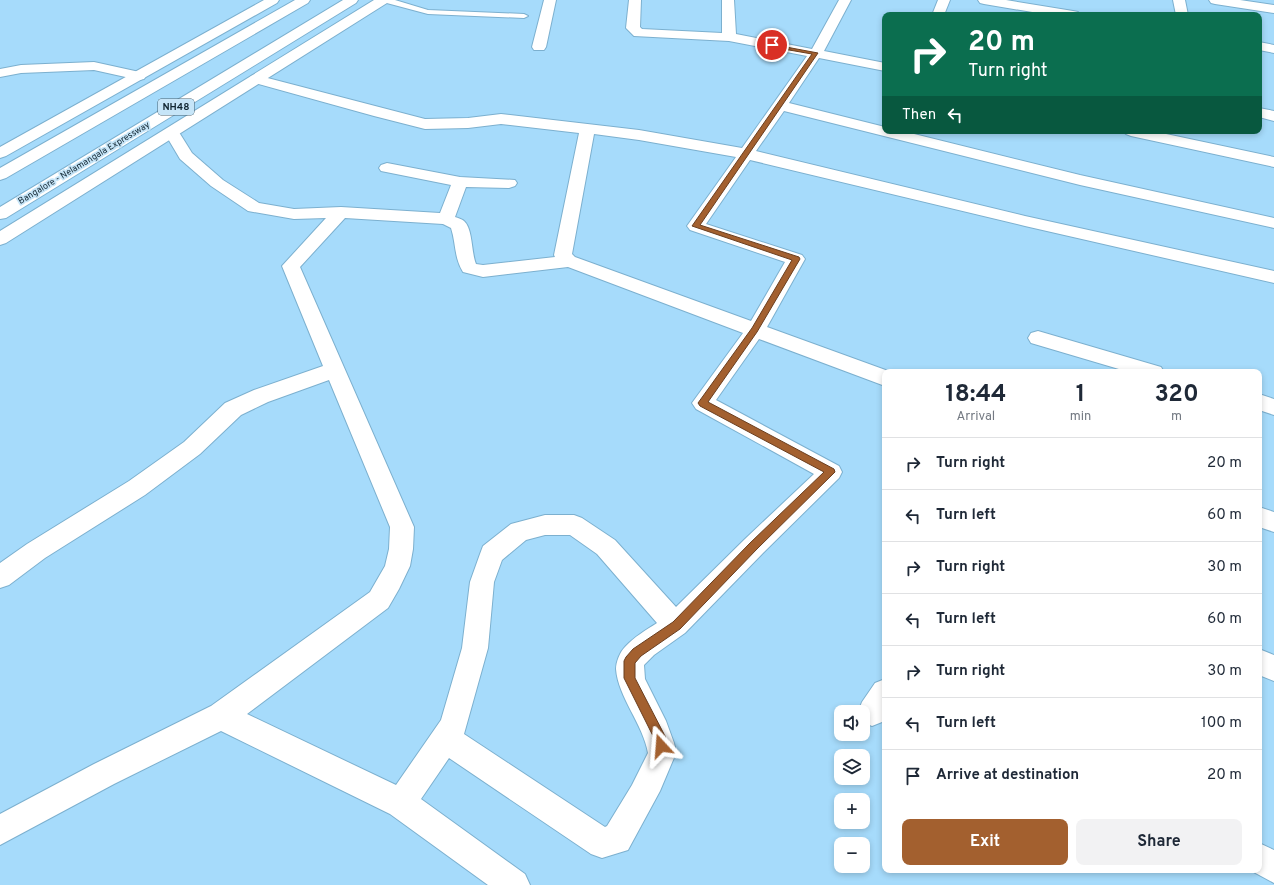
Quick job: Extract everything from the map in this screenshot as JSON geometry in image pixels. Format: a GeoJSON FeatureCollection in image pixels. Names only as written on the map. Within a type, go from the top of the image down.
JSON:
{"type":"FeatureCollection","features":[{"type":"Feature","properties":{"kind":"main road"},"geometry":{"type":"LineString","coordinates":[[0,153],[273,0]]}},
{"type":"Feature","properties":{"kind":"main road","name":"NH48"},"geometry":{"type":"LineString","coordinates":[[0,175],[304,0]]}},
{"type":"Feature","properties":{"kind":"main road","name":"Bangalore - Nelamangala Expressway"},"geometry":{"type":"LineString","coordinates":[[0,214],[352,0]]}},
{"type":"Feature","properties":{"kind":"main road"},"geometry":{"type":"LineString","coordinates":[[0,239],[383,0]]}},
{"type":"Feature","properties":{"kind":"main road"},"geometry":{"type":"LineString","coordinates":[[539,47],[550,0]]}},
{"type":"Feature","properties":{"kind":"main road"},"geometry":{"type":"LineString","coordinates":[[635,0],[633,28],[639,33],[729,37],[882,65]]}},
{"type":"Feature","properties":{"kind":"main road"},"geometry":{"type":"LineString","coordinates":[[728,0],[729,37]]}},
{"type":"Feature","properties":{"kind":"main road"},"geometry":{"type":"LineString","coordinates":[[445,738],[602,843],[617,839],[626,827],[663,754],[659,736],[630,678],[630,661],[637,653],[676,625],[830,472],[703,403],[755,330],[796,259],[696,226],[816,53],[845,0]]}},
{"type":"Feature","properties":{"kind":"main road"},"geometry":{"type":"LineString","coordinates":[[939,12],[944,0]]}},
{"type":"Feature","properties":{"kind":"main road"},"geometry":{"type":"LineString","coordinates":[[984,0],[1056,12]]}},
{"type":"Feature","properties":{"kind":"main road"},"geometry":{"type":"LineString","coordinates":[[1074,0],[1074,12]]}},
{"type":"Feature","properties":{"kind":"main road"},"geometry":{"type":"LineString","coordinates":[[1179,0],[1181,12]]}},
{"type":"Feature","properties":{"kind":"main road"},"geometry":{"type":"LineString","coordinates":[[1215,0],[1274,9]]}},
{"type":"Feature","properties":{"kind":"main road"},"geometry":{"type":"LineString","coordinates":[[1262,47],[1274,49]]}},
{"type":"Feature","properties":{"kind":"main road"},"geometry":{"type":"LineString","coordinates":[[0,73],[21,69],[94,66],[139,76]]}},
{"type":"Feature","properties":{"kind":"main road"},"geometry":{"type":"LineString","coordinates":[[256,79],[379,114],[425,124],[468,123],[501,119],[639,135],[746,154],[1025,221],[1274,277]]}},
{"type":"Feature","properties":{"kind":"main road"},"geometry":{"type":"LineString","coordinates":[[779,105],[882,131]]}},
{"type":"Feature","properties":{"kind":"main road"},"geometry":{"type":"LineString","coordinates":[[1262,113],[1274,116]]}},
{"type":"Feature","properties":{"kind":"main road"},"geometry":{"type":"LineString","coordinates":[[569,261],[563,254],[588,129]]}},
{"type":"Feature","properties":{"kind":"main road"},"geometry":{"type":"LineString","coordinates":[[172,132],[186,156],[217,183],[254,207],[294,214],[341,212],[446,219],[458,225],[462,235],[464,256],[469,268],[483,271],[569,261],[882,377]]}},
{"type":"Feature","properties":{"kind":"main road"},"geometry":{"type":"LineString","coordinates":[[895,134],[1080,180],[1274,223]]}},
{"type":"Feature","properties":{"kind":"main road"},"geometry":{"type":"LineString","coordinates":[[1145,134],[1274,162]]}},
{"type":"Feature","properties":{"kind":"main road"},"geometry":{"type":"LineString","coordinates":[[387,168],[460,182],[509,184]]}},
{"type":"Feature","properties":{"kind":"main road"},"geometry":{"type":"LineString","coordinates":[[446,219],[460,182]]}},
{"type":"Feature","properties":{"kind":"main road"},"geometry":{"type":"LineString","coordinates":[[0,830],[104,774],[221,716],[379,600],[394,578],[402,551],[402,527],[291,266],[341,212]]}},
{"type":"Feature","properties":{"kind":"main road"},"geometry":{"type":"LineString","coordinates":[[1038,338],[1144,369]]}},
{"type":"Feature","properties":{"kind":"main road"},"geometry":{"type":"LineString","coordinates":[[0,577],[36,551],[137,488],[192,448],[234,409],[261,396],[335,370]]}},
{"type":"Feature","properties":{"kind":"main road"},"geometry":{"type":"LineString","coordinates":[[1262,403],[1274,407]]}},
{"type":"Feature","properties":{"kind":"main road"},"geometry":{"type":"LineString","coordinates":[[1262,518],[1274,522]]}},
{"type":"Feature","properties":{"kind":"main road"},"geometry":{"type":"LineString","coordinates":[[401,803],[452,727],[475,648],[482,582],[492,554],[519,530],[545,525],[574,525],[606,547],[676,625]]}},
{"type":"Feature","properties":{"kind":"main road"},"geometry":{"type":"LineString","coordinates":[[1262,663],[1274,668]]}},
{"type":"Feature","properties":{"kind":"main road"},"geometry":{"type":"LineString","coordinates":[[221,716],[401,803],[514,885]]}},
{"type":"Feature","properties":{"kind":"main road"},"geometry":{"type":"LineString","coordinates":[[1262,860],[1274,867]]}},
{"type":"Feature","properties":{"kind":"lane"},"geometry":{"type":"LineString","coordinates":[[386,0],[428,12],[524,16]]}},
{"type":"Feature","properties":{"kind":"route"},"geometry":{"type":"LineString","coordinates":[[661,746],[659,736],[630,678],[630,661],[637,653],[676,625],[830,472],[703,403],[755,330],[796,259],[770,249],[696,226],[816,53],[772,45]]}}]}
